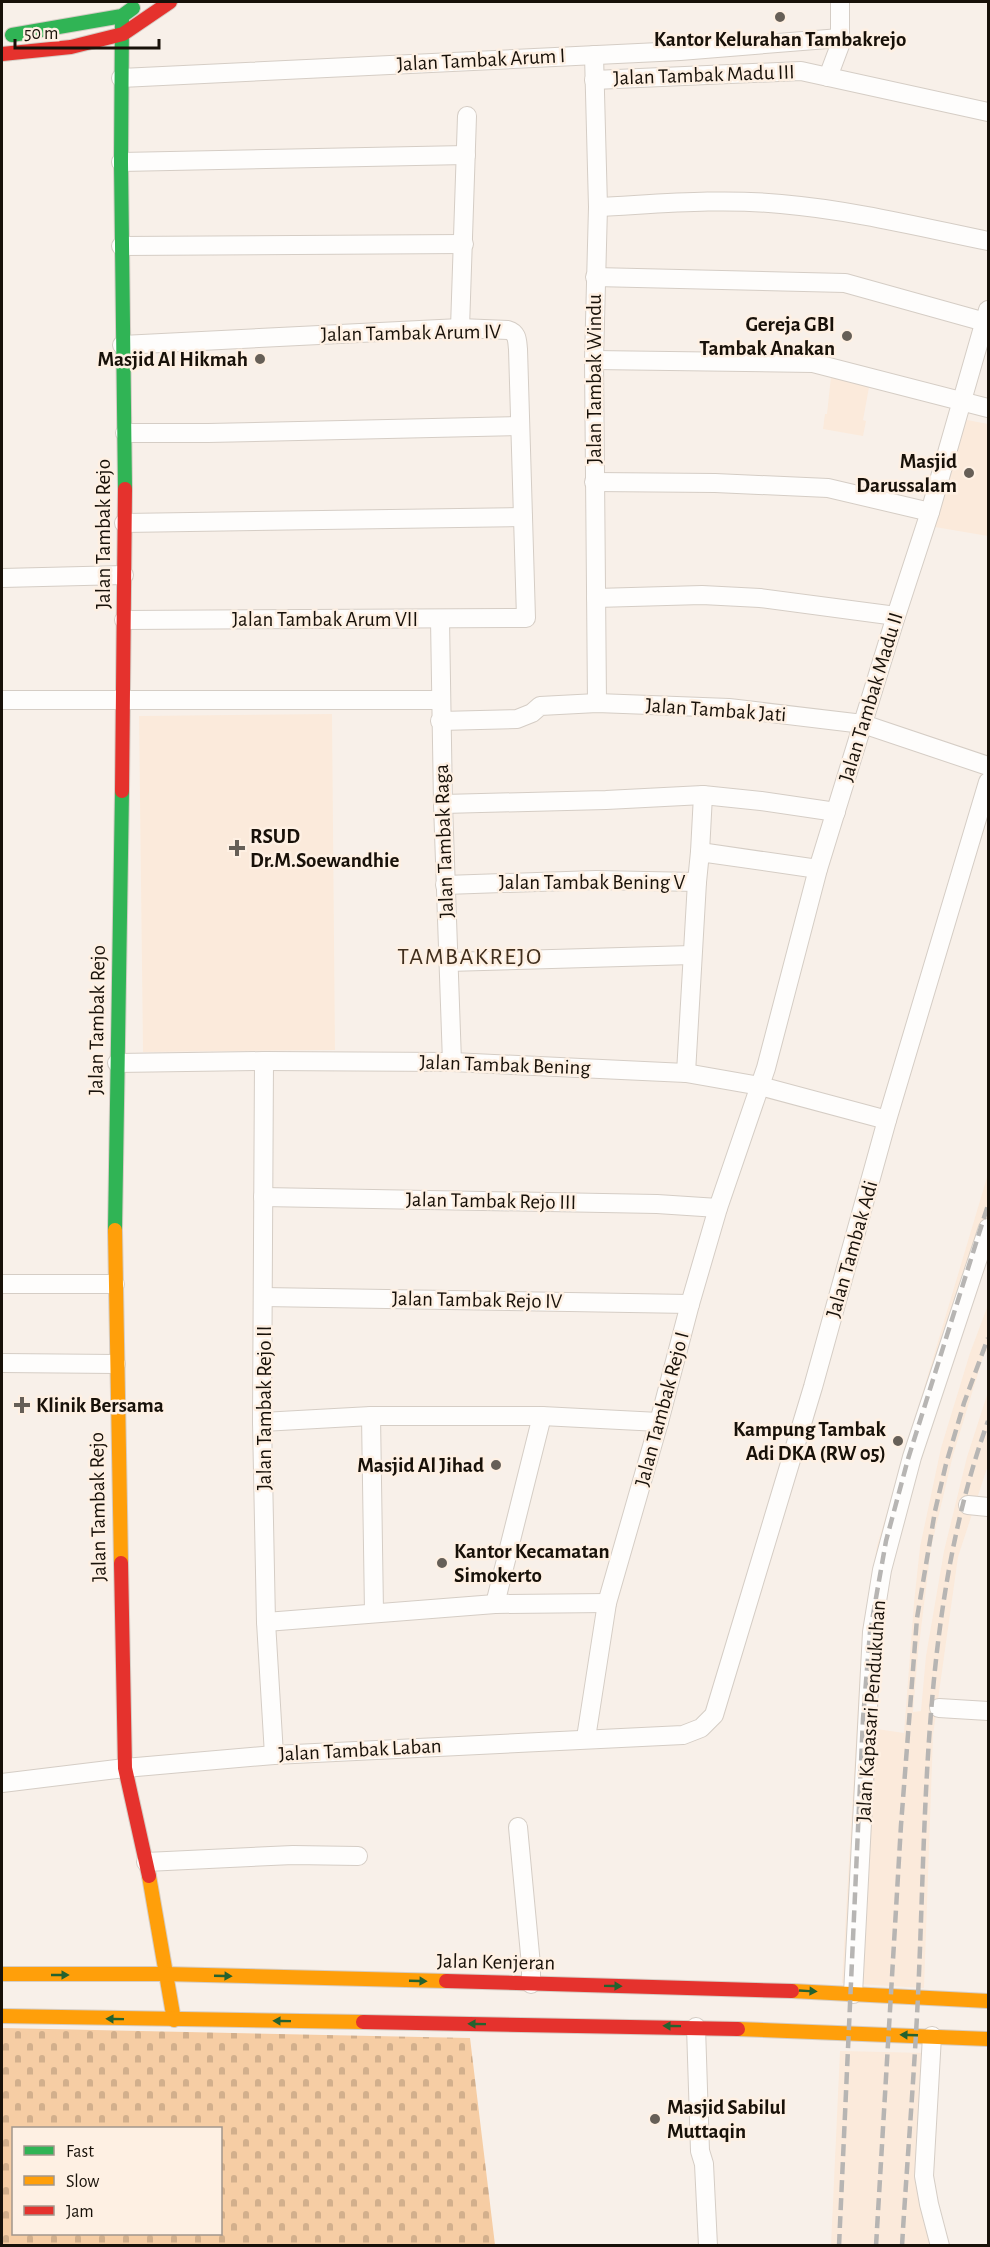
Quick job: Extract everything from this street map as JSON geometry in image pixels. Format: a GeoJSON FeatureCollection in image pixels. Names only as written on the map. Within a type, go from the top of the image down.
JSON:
{"type":"FeatureCollection","features":[{"type":"Feature","properties":{"kind":"main road"},"geometry":{"type":"LineString","coordinates":[[2,37],[122,16],[144,2]]}},
{"type":"Feature","properties":{"kind":"main road"},"geometry":{"type":"LineString","coordinates":[[2,54],[71,47],[123,34],[170,2]]}},
{"type":"Feature","properties":{"kind":"main road","name":"Jalan Tambak Rejo"},"geometry":{"type":"LineString","coordinates":[[122,16],[124,699],[115,1284],[125,1768],[146,1862],[174,2020]]}},
{"type":"Feature","properties":{"kind":"main road","name":"Jalan Kenjeran"},"geometry":{"type":"LineString","coordinates":[[2,1974],[165,1974],[729,1988],[988,2001]]}},
{"type":"Feature","properties":{"kind":"main road"},"geometry":{"type":"LineString","coordinates":[[2,2016],[696,2027],[988,2039]]}},
{"type":"Feature","properties":{"kind":"street"},"geometry":{"type":"LineString","coordinates":[[828,77],[840,38],[840,2]]}},
{"type":"Feature","properties":{"kind":"street","name":"Jalan Tambak Arum I"},"geometry":{"type":"LineString","coordinates":[[122,78],[594,55],[840,38]]}},
{"type":"Feature","properties":{"kind":"street","name":"Jalan Tambak Windu"},"geometry":{"type":"LineString","coordinates":[[594,55],[598,207],[594,360],[597,703]]}},
{"type":"Feature","properties":{"kind":"street","name":"Jalan Tambak Madu III"},"geometry":{"type":"LineString","coordinates":[[594,80],[795,71],[988,112]]}},
{"type":"Feature","properties":{"kind":"street"},"geometry":{"type":"LineString","coordinates":[[460,328],[467,116]]}},
{"type":"Feature","properties":{"kind":"street"},"geometry":{"type":"LineString","coordinates":[[121,162],[466,155]]}},
{"type":"Feature","properties":{"kind":"street"},"geometry":{"type":"LineString","coordinates":[[598,207],[722,201],[779,204],[826,209],[988,241]]}},
{"type":"Feature","properties":{"kind":"street"},"geometry":{"type":"LineString","coordinates":[[121,246],[464,244]]}},
{"type":"Feature","properties":{"kind":"street"},"geometry":{"type":"LineString","coordinates":[[596,277],[845,283],[987,316]]}},
{"type":"Feature","properties":{"kind":"street","name":"Jalan Tambak Madu II"},"geometry":{"type":"LineString","coordinates":[[760,1086],[818,869],[930,512],[987,316]]}},
{"type":"Feature","properties":{"kind":"street","name":"Jalan Tambak Arum IV"},"geometry":{"type":"LineString","coordinates":[[122,345],[460,328],[508,330],[515,334],[518,349],[526,618]]}},
{"type":"Feature","properties":{"kind":"street"},"geometry":{"type":"LineString","coordinates":[[594,360],[813,363],[988,408]]}},
{"type":"Feature","properties":{"kind":"street"},"geometry":{"type":"LineString","coordinates":[[125,433],[519,426]]}},
{"type":"Feature","properties":{"kind":"street"},"geometry":{"type":"LineString","coordinates":[[594,482],[715,483],[828,488],[930,512]]}},
{"type":"Feature","properties":{"kind":"street"},"geometry":{"type":"LineString","coordinates":[[124,523],[523,517]]}},
{"type":"Feature","properties":{"kind":"street"},"geometry":{"type":"LineString","coordinates":[[2,578],[124,575]]}},
{"type":"Feature","properties":{"kind":"street"},"geometry":{"type":"LineString","coordinates":[[596,598],[702,595],[760,598],[896,616]]}},
{"type":"Feature","properties":{"kind":"street","name":"Jalan Tambak Arum VII"},"geometry":{"type":"LineString","coordinates":[[124,620],[526,618]]}},
{"type":"Feature","properties":{"kind":"street","name":"Jalan Tambak Raga"},"geometry":{"type":"LineString","coordinates":[[440,619],[442,804],[452,1062]]}},
{"type":"Feature","properties":{"kind":"street"},"geometry":{"type":"LineString","coordinates":[[2,700],[441,700]]}},
{"type":"Feature","properties":{"kind":"street","name":"Jalan Tambak Jati"},"geometry":{"type":"LineString","coordinates":[[440,721],[517,719],[532,714],[540,706],[597,703],[729,708],[863,724],[988,766]]}},
{"type":"Feature","properties":{"kind":"street","name":"Jalan Tambak Adi"},"geometry":{"type":"LineString","coordinates":[[714,1715],[813,1387],[888,1120],[988,782]]}},
{"type":"Feature","properties":{"kind":"street"},"geometry":{"type":"LineString","coordinates":[[442,804],[703,795],[836,812]]}},
{"type":"Feature","properties":{"kind":"street"},"geometry":{"type":"LineString","coordinates":[[699,852],[703,795]]}},
{"type":"Feature","properties":{"kind":"street","name":"Jalan Tambak Bening V"},"geometry":{"type":"LineString","coordinates":[[445,885],[596,880],[697,882],[699,852],[818,869]]}},
{"type":"Feature","properties":{"kind":"street"},"geometry":{"type":"LineString","coordinates":[[686,1073],[697,882]]}},
{"type":"Feature","properties":{"kind":"street"},"geometry":{"type":"LineString","coordinates":[[448,962],[692,955]]}},
{"type":"Feature","properties":{"kind":"street","name":"Jalan Tambak Rejo II"},"geometry":{"type":"LineString","coordinates":[[264,1061],[262,1422],[266,1622],[274,1755]]}},
{"type":"Feature","properties":{"kind":"street","name":"Jalan Tambak Bening"},"geometry":{"type":"LineString","coordinates":[[117,1063],[452,1062],[686,1073],[760,1086],[888,1120]]}},
{"type":"Feature","properties":{"kind":"street","name":"Jalan Tambak Rejo I"},"geometry":{"type":"LineString","coordinates":[[586,1738],[607,1603],[718,1208],[760,1086]]}},
{"type":"Feature","properties":{"kind":"street","name":"Jalan Tambak Rejo III"},"geometry":{"type":"LineString","coordinates":[[263,1197],[645,1204],[718,1208]]}},
{"type":"Feature","properties":{"kind":"street","name":"Jalan Kapasari Pendukuhan"},"geometry":{"type":"LineString","coordinates":[[853,1994],[872,1632],[882,1569],[912,1457],[988,1228]]}},
{"type":"Feature","properties":{"kind":"street"},"geometry":{"type":"LineString","coordinates":[[2,1284],[115,1284]]}},
{"type":"Feature","properties":{"kind":"street","name":"Jalan Tambak Rejo IV"},"geometry":{"type":"LineString","coordinates":[[264,1297],[690,1304]]}},
{"type":"Feature","properties":{"kind":"street"},"geometry":{"type":"LineString","coordinates":[[2,1363],[116,1364]]}},
{"type":"Feature","properties":{"kind":"street"},"geometry":{"type":"LineString","coordinates":[[371,1416],[374,1612]]}},
{"type":"Feature","properties":{"kind":"street"},"geometry":{"type":"LineString","coordinates":[[262,1422],[371,1416],[542,1416],[659,1422]]}},
{"type":"Feature","properties":{"kind":"street"},"geometry":{"type":"LineString","coordinates":[[495,1604],[542,1416]]}},
{"type":"Feature","properties":{"kind":"street"},"geometry":{"type":"LineString","coordinates":[[968,1505],[988,1507]]}},
{"type":"Feature","properties":{"kind":"street"},"geometry":{"type":"LineString","coordinates":[[266,1622],[495,1604],[607,1603]]}},
{"type":"Feature","properties":{"kind":"street"},"geometry":{"type":"LineString","coordinates":[[939,1708],[988,1711]]}},
{"type":"Feature","properties":{"kind":"street","name":"Jalan Tambak Laban"},"geometry":{"type":"LineString","coordinates":[[2,1783],[125,1768],[274,1755],[683,1735],[701,1728],[714,1715]]}},
{"type":"Feature","properties":{"kind":"street"},"geometry":{"type":"LineString","coordinates":[[518,1827],[531,1984]]}},
{"type":"Feature","properties":{"kind":"street"},"geometry":{"type":"LineString","coordinates":[[146,1862],[293,1855],[358,1856]]}},
{"type":"Feature","properties":{"kind":"street"},"geometry":{"type":"LineString","coordinates":[[696,2027],[700,2151],[704,2164],[708,2246]]}},
{"type":"Feature","properties":{"kind":"street"},"geometry":{"type":"LineString","coordinates":[[932,2036],[924,2176],[940,2246]]}},
{"type":"Feature","properties":{"kind":"street"},"geometry":{"type":"LineString","coordinates":[[698,2246],[696,2198],[697,2163],[700,2151]]}},
{"type":"Feature","properties":{"kind":"shaded area"},"geometry":{"type":"Polygon","coordinates":[[[831,377],[869,387],[863,420],[866,421],[863,436],[823,429],[831,377]]]}},
{"type":"Feature","properties":{"kind":"shaded area"},"geometry":{"type":"Polygon","coordinates":[[[962,419],[988,424],[988,536],[935,527],[962,419]]]}},
{"type":"Feature","properties":{"kind":"shaded area","name":"RSUD Dr.M.Soewandhie"},"geometry":{"type":"Polygon","coordinates":[[[332,714],[335,1050],[143,1052],[139,716],[332,714]]]}},
{"type":"Feature","properties":{"kind":"shaded area"},"geometry":{"type":"Polygon","coordinates":[[[988,1174],[988,1220],[904,1493],[876,1655],[870,1728],[904,1733],[920,1547],[941,1448],[970,1353],[988,1305],[988,1348],[983,1357],[953,1455],[931,1548],[918,1653],[913,1712],[921,1711],[926,1656],[944,1551],[967,1457],[988,1392],[988,1465],[958,1557],[933,1735],[924,1988],[842,1983],[861,1653],[877,1546],[988,1174]]]}},
{"type":"Feature","properties":{"kind":"shaded area"},"geometry":{"type":"Polygon","coordinates":[[[840,2051],[927,2053],[922,2174],[937,2245],[831,2246],[840,2051]]]}},
{"type":"Feature","properties":{"kind":"green space"},"geometry":{"type":"Polygon","coordinates":[[[2,2028],[470,2038],[495,2245],[2,2246],[2,2028]]]}},
{"type":"Feature","properties":{"kind":"railway"},"geometry":{"type":"LineString","coordinates":[[839,2246],[863,1719],[870,1632],[886,1541],[908,1459],[988,1205]]}},
{"type":"Feature","properties":{"kind":"railway"},"geometry":{"type":"LineString","coordinates":[[876,2246],[901,1825],[917,1618],[935,1511],[946,1464],[964,1403],[988,1338]]}},
{"type":"Feature","properties":{"kind":"railway"},"geometry":{"type":"LineString","coordinates":[[902,2246],[916,2027],[927,1778],[939,1633],[950,1561],[966,1491],[988,1421]]}},
{"type":"Feature","properties":{"kind":"traffic: fast"},"geometry":{"type":"LineString","coordinates":[[12,35],[122,16],[133,8]]}},
{"type":"Feature","properties":{"kind":"traffic: fast"},"geometry":{"type":"LineString","coordinates":[[122,16],[121,162],[125,489]]}},
{"type":"Feature","properties":{"kind":"traffic: fast"},"geometry":{"type":"LineString","coordinates":[[115,1230],[122,791]]}},
{"type":"Feature","properties":{"kind":"traffic: slow"},"geometry":{"type":"LineString","coordinates":[[115,1230],[121,1563]]}},
{"type":"Feature","properties":{"kind":"traffic: slow"},"geometry":{"type":"LineString","coordinates":[[149,1876],[174,2020]]}},
{"type":"Feature","properties":{"kind":"traffic: slow"},"geometry":{"type":"LineString","coordinates":[[2,1974],[165,1974],[446,1981]]}},
{"type":"Feature","properties":{"kind":"traffic: slow"},"geometry":{"type":"LineString","coordinates":[[792,1991],[988,2001]]}},
{"type":"Feature","properties":{"kind":"traffic: slow"},"geometry":{"type":"LineString","coordinates":[[2,2016],[363,2022]]}},
{"type":"Feature","properties":{"kind":"traffic: slow"},"geometry":{"type":"LineString","coordinates":[[738,2029],[988,2039]]}},
{"type":"Feature","properties":{"kind":"traffic: jam"},"geometry":{"type":"LineString","coordinates":[[2,54],[71,47],[123,34],[170,2]]}},
{"type":"Feature","properties":{"kind":"traffic: jam"},"geometry":{"type":"LineString","coordinates":[[122,791],[125,489]]}},
{"type":"Feature","properties":{"kind":"traffic: jam"},"geometry":{"type":"LineString","coordinates":[[121,1563],[125,1768],[149,1876]]}},
{"type":"Feature","properties":{"kind":"traffic: jam"},"geometry":{"type":"LineString","coordinates":[[446,1981],[792,1991]]}},
{"type":"Feature","properties":{"kind":"traffic: jam"},"geometry":{"type":"LineString","coordinates":[[363,2022],[738,2029]]}},
{"type":"Feature","properties":{"kind":"place","name":"Kantor Kelurahan Tambakrejo"},"geometry":{"type":"Point","coordinates":[780,17]}},
{"type":"Feature","properties":{"kind":"place","name":"Gereja GBI Tambak Anakan"},"geometry":{"type":"Point","coordinates":[847,336]}},
{"type":"Feature","properties":{"kind":"place","name":"Masjid Al Hikmah"},"geometry":{"type":"Point","coordinates":[260,359]}},
{"type":"Feature","properties":{"kind":"place","name":"Masjid Darussalam"},"geometry":{"type":"Point","coordinates":[969,473]}},
{"type":"Feature","properties":{"kind":"place","name":"RSUD Dr.M.Soewandhie"},"geometry":{"type":"Point","coordinates":[237,848]}},
{"type":"Feature","properties":{"kind":"place","name":"Klinik Bersama"},"geometry":{"type":"Point","coordinates":[22,1405]}},
{"type":"Feature","properties":{"kind":"place","name":"Kampung Tambak Adi DKA (RW 05)"},"geometry":{"type":"Point","coordinates":[898,1441]}},
{"type":"Feature","properties":{"kind":"place","name":"Masjid Al Jihad"},"geometry":{"type":"Point","coordinates":[496,1465]}},
{"type":"Feature","properties":{"kind":"place","name":"Kantor Kecamatan Simokerto"},"geometry":{"type":"Point","coordinates":[442,1563]}},
{"type":"Feature","properties":{"kind":"place","name":"Masjid Sabilul Muttaqin"},"geometry":{"type":"Point","coordinates":[655,2119]}},
{"type":"Feature","properties":{"kind":"district","name":"TAMBAKREJO"},"geometry":{"type":"Point","coordinates":[470,957]}}]}
